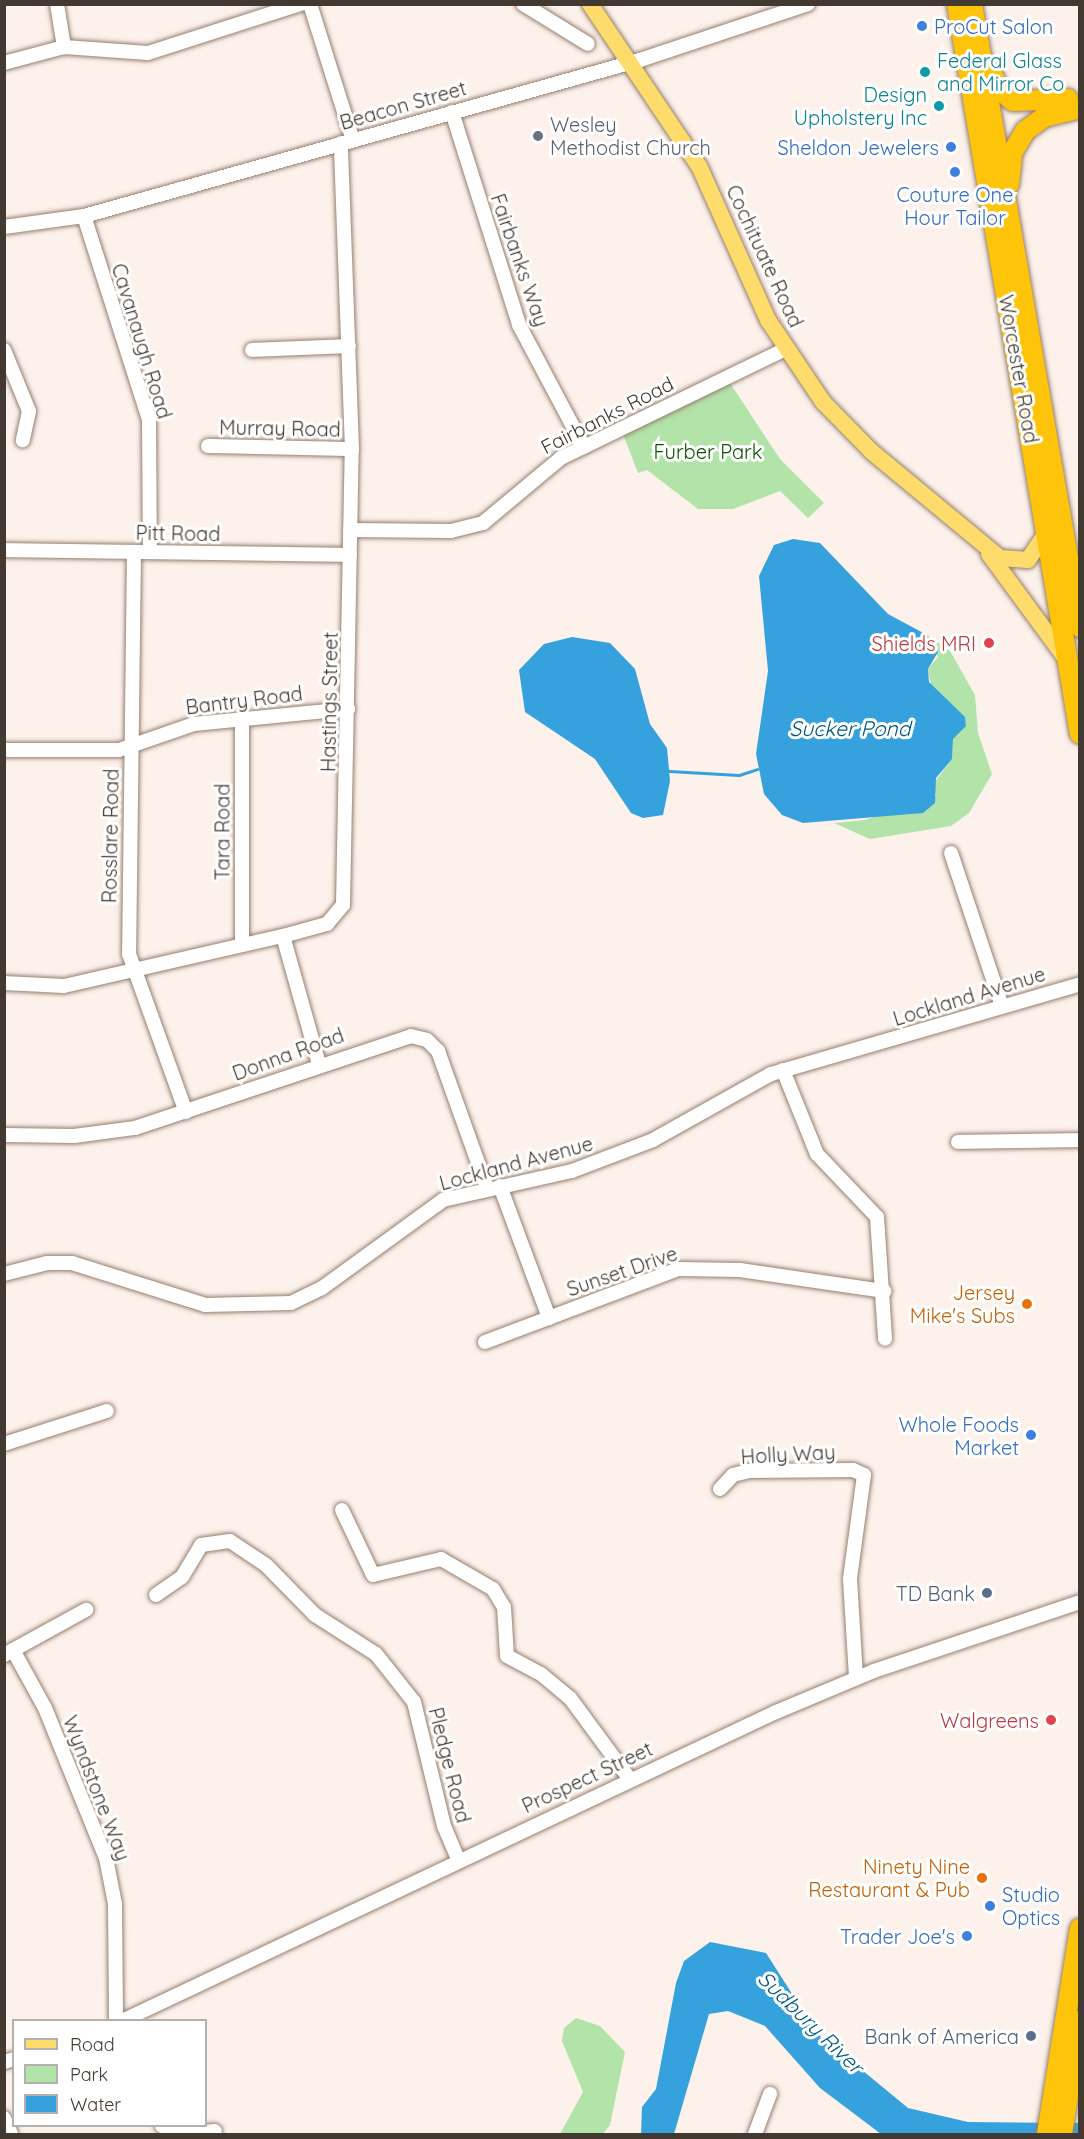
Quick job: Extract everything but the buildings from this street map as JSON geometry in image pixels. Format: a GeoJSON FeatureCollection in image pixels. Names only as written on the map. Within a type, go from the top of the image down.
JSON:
{"type":"FeatureCollection","features":[{"type":"Feature","properties":{"kind":"highway","name":"Worcester Road"},"geometry":{"type":"LineString","coordinates":[[957,4],[1080,734]]}},
{"type":"Feature","properties":{"kind":"highway","name":"Worcester Road"},"geometry":{"type":"LineString","coordinates":[[972,4],[1010,234],[1080,627]]}},
{"type":"Feature","properties":{"kind":"highway"},"geometry":{"type":"LineString","coordinates":[[975,27],[995,81],[1008,98],[1029,103],[1080,96]]}},
{"type":"Feature","properties":{"kind":"highway"},"geometry":{"type":"LineString","coordinates":[[1010,234],[1010,167],[1018,140],[1044,117],[1080,108]]}},
{"type":"Feature","properties":{"kind":"highway"},"geometry":{"type":"LineString","coordinates":[[1062,2134],[1060,2102],[1080,1929]]}},
{"type":"Feature","properties":{"kind":"highway"},"geometry":{"type":"LineString","coordinates":[[1047,2134],[1060,2102],[1080,2020]]}},
{"type":"Feature","properties":{"kind":"main road","name":"Cochituate Road"},"geometry":{"type":"LineString","coordinates":[[590,4],[626,63],[710,186],[785,349],[858,440],[985,548],[1047,629],[1071,671]]}},
{"type":"Feature","properties":{"kind":"main road","name":"Cochituate Road"},"geometry":{"type":"LineString","coordinates":[[985,548],[1020,562],[1039,551],[1047,531]]}},
{"type":"Feature","properties":{"kind":"street"},"geometry":{"type":"LineString","coordinates":[[57,4],[64,47]]}},
{"type":"Feature","properties":{"kind":"street"},"geometry":{"type":"LineString","coordinates":[[4,63],[64,47],[148,53],[301,4]]}},
{"type":"Feature","properties":{"kind":"street","name":"Hastings Street"},"geometry":{"type":"LineString","coordinates":[[4,983],[52,987],[283,936],[327,924],[339,913],[345,896],[351,449],[347,141],[310,4]]}},
{"type":"Feature","properties":{"kind":"street"},"geometry":{"type":"LineString","coordinates":[[523,4],[588,44]]}},
{"type":"Feature","properties":{"kind":"street","name":"Beacon Street"},"geometry":{"type":"LineString","coordinates":[[4,227],[84,216],[626,63],[769,11],[808,4]]}},
{"type":"Feature","properties":{"kind":"street","name":"Fairbanks Way"},"geometry":{"type":"LineString","coordinates":[[452,112],[519,325],[584,447]]}},
{"type":"Feature","properties":{"kind":"street","name":"Cavanaugh Road"},"geometry":{"type":"LineString","coordinates":[[84,216],[149,420],[150,552]]}},
{"type":"Feature","properties":{"kind":"street"},"geometry":{"type":"LineString","coordinates":[[252,350],[349,346]]}},
{"type":"Feature","properties":{"kind":"street","name":"Fairbanks Road"},"geometry":{"type":"LineString","coordinates":[[350,530],[473,526],[502,512],[542,471],[584,447],[785,349]]}},
{"type":"Feature","properties":{"kind":"street"},"geometry":{"type":"LineString","coordinates":[[4,350],[29,411],[23,440]]}},
{"type":"Feature","properties":{"kind":"street","name":"Murray Road"},"geometry":{"type":"LineString","coordinates":[[208,446],[351,449]]}},
{"type":"Feature","properties":{"kind":"street","name":"Pitt Road"},"geometry":{"type":"LineString","coordinates":[[4,550],[350,555]]}},
{"type":"Feature","properties":{"kind":"street","name":"Rosslare Road"},"geometry":{"type":"LineString","coordinates":[[134,552],[131,748],[133,970],[186,1112]]}},
{"type":"Feature","properties":{"kind":"street","name":"Bantry Road"},"geometry":{"type":"LineString","coordinates":[[4,750],[131,748],[185,726],[348,709]]}},
{"type":"Feature","properties":{"kind":"street","name":"Tara Road"},"geometry":{"type":"LineString","coordinates":[[242,720],[242,945]]}},
{"type":"Feature","properties":{"kind":"street"},"geometry":{"type":"LineString","coordinates":[[951,853],[1002,1006]]}},
{"type":"Feature","properties":{"kind":"street"},"geometry":{"type":"LineString","coordinates":[[283,936],[319,1064]]}},
{"type":"Feature","properties":{"kind":"street","name":"Lockland Avenue"},"geometry":{"type":"LineString","coordinates":[[4,1274],[72,1263],[205,1305],[280,1305],[322,1288],[432,1206],[493,1187],[572,1172],[639,1146],[783,1070],[1080,984]]}},
{"type":"Feature","properties":{"kind":"street","name":"Donna Road"},"geometry":{"type":"LineString","coordinates":[[4,1135],[109,1132],[186,1112],[402,1036],[427,1040],[442,1061],[549,1318]]}},
{"type":"Feature","properties":{"kind":"street"},"geometry":{"type":"LineString","coordinates":[[783,1070],[817,1154],[877,1217],[884,1291],[885,1339]]}},
{"type":"Feature","properties":{"kind":"street"},"geometry":{"type":"LineString","coordinates":[[958,1142],[1080,1140]]}},
{"type":"Feature","properties":{"kind":"street","name":"Sunset Drive"},"geometry":{"type":"LineString","coordinates":[[485,1342],[663,1274],[694,1268],[884,1291]]}},
{"type":"Feature","properties":{"kind":"street"},"geometry":{"type":"LineString","coordinates":[[4,1444],[107,1411]]}},
{"type":"Feature","properties":{"kind":"street","name":"Holly Way"},"geometry":{"type":"LineString","coordinates":[[720,1490],[733,1475],[749,1471],[853,1470],[864,1475],[850,1579],[856,1678]]}},
{"type":"Feature","properties":{"kind":"street"},"geometry":{"type":"LineString","coordinates":[[342,1510],[373,1575],[441,1559],[493,1589],[504,1607],[507,1656],[540,1674],[570,1698],[629,1778]]}},
{"type":"Feature","properties":{"kind":"street","name":"Pledge Road"},"geometry":{"type":"LineString","coordinates":[[156,1595],[182,1577],[201,1545],[230,1541],[266,1565],[315,1615],[376,1654],[414,1702],[444,1826],[458,1859]]}},
{"type":"Feature","properties":{"kind":"street","name":"Prospect Street"},"geometry":{"type":"LineString","coordinates":[[126,2019],[629,1778],[856,1678],[1080,1602]]}},
{"type":"Feature","properties":{"kind":"street"},"geometry":{"type":"LineString","coordinates":[[9,1652],[86,1610]]}},
{"type":"Feature","properties":{"kind":"street","name":"Wyndstone Way"},"geometry":{"type":"LineString","coordinates":[[9,1652],[45,1708],[106,1858],[115,1904],[116,2019]]}},
{"type":"Feature","properties":{"kind":"street"},"geometry":{"type":"LineString","coordinates":[[755,2134],[770,2094]]}},
{"type":"Feature","properties":{"kind":"street"},"geometry":{"type":"LineString","coordinates":[[4,2118],[11,2134]]}},
{"type":"Feature","properties":{"kind":"street"},"geometry":{"type":"LineString","coordinates":[[165,2127],[187,2134],[215,2131]]}},
{"type":"Feature","properties":{"kind":"green space","name":"Furber Park"},"geometry":{"type":"Polygon","coordinates":[[[730,383],[780,459],[824,503],[808,518],[780,491],[733,509],[698,509],[647,470],[638,473],[623,434],[730,383]]]}},
{"type":"Feature","properties":{"kind":"green space"},"geometry":{"type":"Polygon","coordinates":[[[927,635],[950,651],[975,695],[978,733],[992,774],[969,813],[951,826],[870,839],[834,823],[865,820],[936,796],[933,784],[952,759],[953,739],[965,717],[932,691],[928,669],[938,657],[927,635]]]}},
{"type":"Feature","properties":{"kind":"green space"},"geometry":{"type":"Polygon","coordinates":[[[576,2018],[600,2026],[625,2052],[610,2125],[603,2134],[560,2134],[583,2092],[562,2041],[564,2028],[576,2018]]]}},
{"type":"Feature","properties":{"kind":"water","name":"Sucker Pond"},"geometry":{"type":"Polygon","coordinates":[[[793,539],[820,543],[888,614],[927,635],[938,652],[928,669],[929,682],[965,717],[966,726],[953,739],[952,759],[936,778],[935,803],[923,813],[803,823],[782,815],[764,794],[756,754],[768,671],[759,576],[774,545],[793,539]]]}},
{"type":"Feature","properties":{"kind":"water"},"geometry":{"type":"Polygon","coordinates":[[[572,637],[610,643],[635,669],[650,724],[667,748],[670,781],[663,815],[643,818],[631,813],[595,759],[525,712],[519,670],[544,644],[572,637]]]}},
{"type":"Feature","properties":{"kind":"water"},"geometry":{"type":"Polygon","coordinates":[[[710,1942],[766,1953],[817,2033],[908,2108],[968,2122],[1080,2123],[1079,2134],[881,2134],[820,2088],[765,2026],[728,2011],[709,2014],[674,2134],[641,2134],[642,2107],[656,2089],[676,1983],[684,1961],[710,1942]]]}},
{"type":"Feature","properties":{"kind":"waterway"},"geometry":{"type":"LineString","coordinates":[[669,771],[739,775],[757,769]]}},
{"type":"Feature","properties":{"kind":"place","name":"ProCut Salon"},"geometry":{"type":"Point","coordinates":[922,26]}},
{"type":"Feature","properties":{"kind":"place","name":"Federal Glass and Mirror Co"},"geometry":{"type":"Point","coordinates":[925,72]}},
{"type":"Feature","properties":{"kind":"place","name":"Design Upholstery Inc"},"geometry":{"type":"Point","coordinates":[939,106]}},
{"type":"Feature","properties":{"kind":"place","name":"Wesley Methodist Church"},"geometry":{"type":"Point","coordinates":[538,136]}},
{"type":"Feature","properties":{"kind":"place","name":"Sheldon Jewelers"},"geometry":{"type":"Point","coordinates":[951,147]}},
{"type":"Feature","properties":{"kind":"place","name":"Couture One Hour Tailor"},"geometry":{"type":"Point","coordinates":[955,172]}},
{"type":"Feature","properties":{"kind":"place","name":"Shields MRI"},"geometry":{"type":"Point","coordinates":[989,643]}},
{"type":"Feature","properties":{"kind":"place","name":"Jersey Mike's Subs"},"geometry":{"type":"Point","coordinates":[1027,1304]}},
{"type":"Feature","properties":{"kind":"place","name":"Whole Foods Market"},"geometry":{"type":"Point","coordinates":[1031,1435]}},
{"type":"Feature","properties":{"kind":"place","name":"TD Bank"},"geometry":{"type":"Point","coordinates":[987,1593]}},
{"type":"Feature","properties":{"kind":"place","name":"Walgreens"},"geometry":{"type":"Point","coordinates":[1051,1720]}},
{"type":"Feature","properties":{"kind":"place","name":"Ninety Nine Restaurant & Pub"},"geometry":{"type":"Point","coordinates":[982,1878]}},
{"type":"Feature","properties":{"kind":"place","name":"Studio Optics"},"geometry":{"type":"Point","coordinates":[990,1906]}},
{"type":"Feature","properties":{"kind":"place","name":"Trader Joe's"},"geometry":{"type":"Point","coordinates":[967,1936]}},
{"type":"Feature","properties":{"kind":"place","name":"Bank of America"},"geometry":{"type":"Point","coordinates":[1031,2036]}},
{"type":"Feature","properties":{"kind":"water label","name":"Sudbury River"},"geometry":{"type":"Point","coordinates":[811,2022]}}]}
